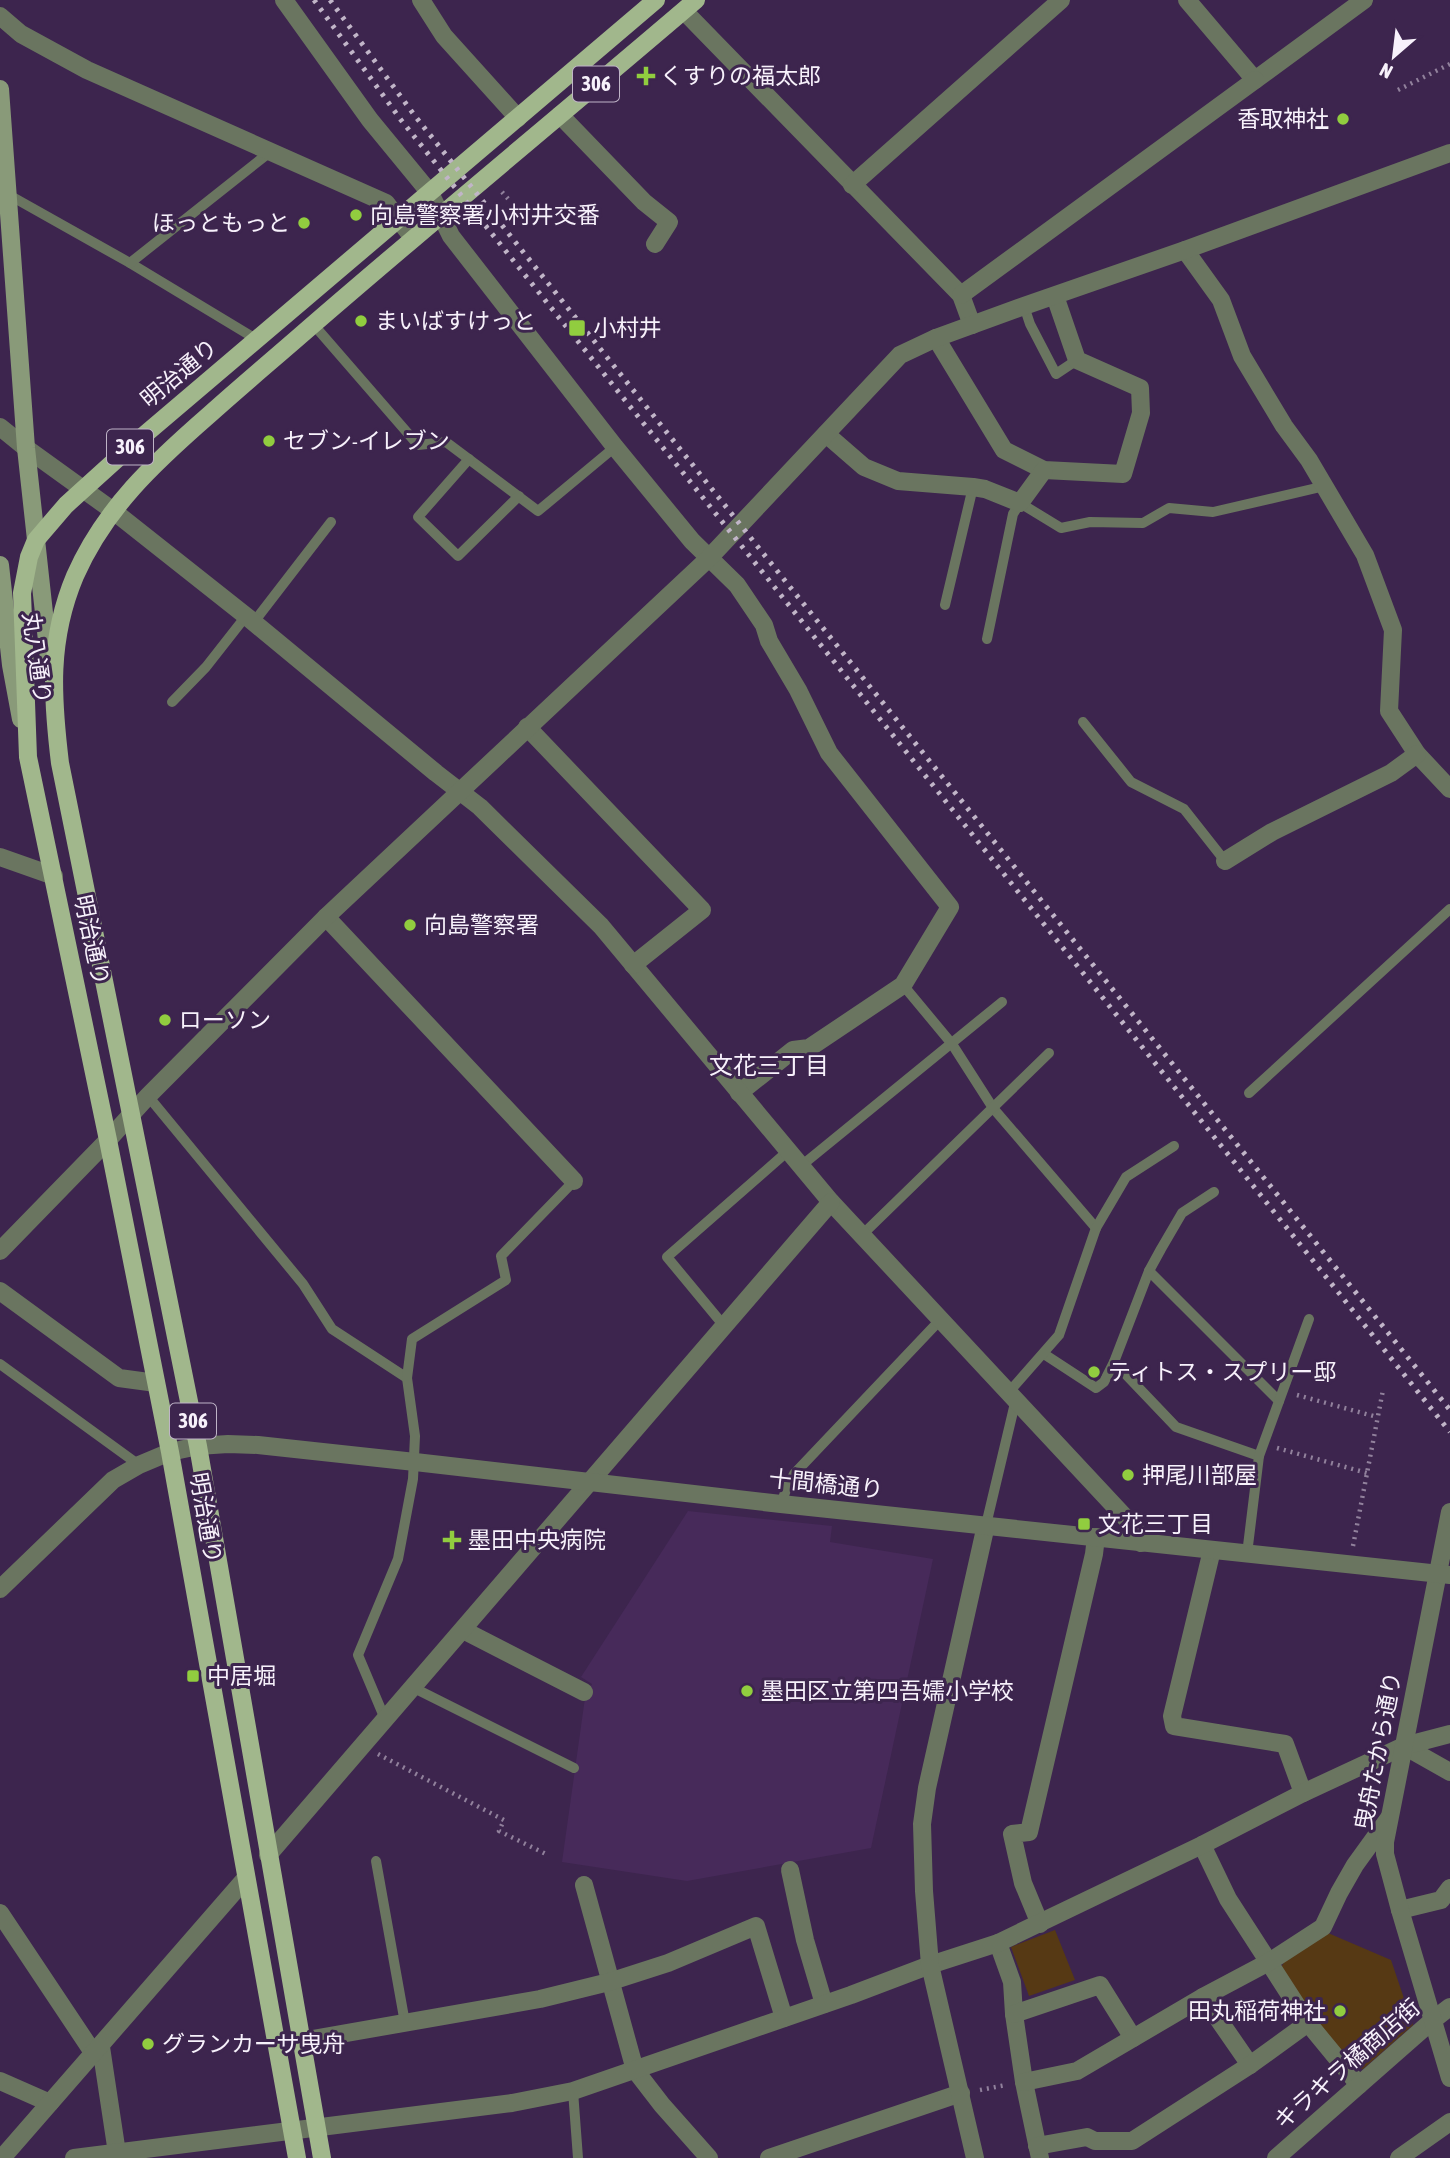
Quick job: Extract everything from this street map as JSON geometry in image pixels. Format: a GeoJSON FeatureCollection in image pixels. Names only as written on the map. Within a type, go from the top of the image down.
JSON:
{"type":"FeatureCollection","features":[{"type":"Feature","properties":{"kind":"main road","name":"明治通り"},"geometry":{"type":"LineString","coordinates":[[298,2158],[170,1452],[28,757],[22,593],[29,557],[36,540],[83,489],[656,0]]}},
{"type":"Feature","properties":{"kind":"main road","name":"明治通り"},"geometry":{"type":"LineString","coordinates":[[322,2158],[198,1446],[60,763],[52,687],[56,646],[65,608],[84,559],[112,510],[161,457],[413,238],[690,5]]}},
{"type":"Feature","properties":{"kind":"main road","name":"丸八通り"},"geometry":{"type":"LineString","coordinates":[[0,89],[26,448],[52,687]]}},
{"type":"Feature","properties":{"kind":"main road","name":"丸八通り"},"geometry":{"type":"LineString","coordinates":[[0,565],[11,665],[28,757]]}},
{"type":"Feature","properties":{"kind":"street"},"geometry":{"type":"LineString","coordinates":[[284,0],[370,120],[430,192],[451,236],[615,447],[692,541],[737,585],[764,625],[769,640],[799,690],[829,753],[950,907],[903,985],[809,1048],[793,1050],[739,1093]]}},
{"type":"Feature","properties":{"kind":"street"},"geometry":{"type":"LineString","coordinates":[[421,0],[444,36],[518,118]]}},
{"type":"Feature","properties":{"kind":"street"},"geometry":{"type":"LineString","coordinates":[[852,185],[1061,0]]}},
{"type":"Feature","properties":{"kind":"street"},"geometry":{"type":"LineString","coordinates":[[1187,0],[1255,80]]}},
{"type":"Feature","properties":{"kind":"street"},"geometry":{"type":"LineString","coordinates":[[961,295],[1364,0]]}},
{"type":"Feature","properties":{"kind":"street"},"geometry":{"type":"LineString","coordinates":[[690,5],[852,185],[961,295],[972,325]]}},
{"type":"Feature","properties":{"kind":"street"},"geometry":{"type":"LineString","coordinates":[[0,16],[21,34],[87,70],[386,203],[413,238]]}},
{"type":"Feature","properties":{"kind":"street"},"geometry":{"type":"LineString","coordinates":[[560,115],[644,202],[668,222],[654,243]]}},
{"type":"Feature","properties":{"kind":"street"},"geometry":{"type":"LineString","coordinates":[[0,1251],[148,1096],[326,917],[709,558],[900,355],[936,338],[1450,153]]}},
{"type":"Feature","properties":{"kind":"street"},"geometry":{"type":"LineString","coordinates":[[1185,250],[1221,300],[1242,356],[1284,426],[1309,460],[1365,555],[1393,630],[1389,711],[1417,754],[1450,789]]}},
{"type":"Feature","properties":{"kind":"street"},"geometry":{"type":"LineString","coordinates":[[936,338],[1004,450],[1044,470],[1123,474],[1141,413],[1140,388],[1077,360],[1055,296]]}},
{"type":"Feature","properties":{"kind":"street"},"geometry":{"type":"LineString","coordinates":[[0,427],[112,510],[250,619],[480,807],[601,926],[831,1202],[1013,1395],[1133,1527],[1141,1542]]}},
{"type":"Feature","properties":{"kind":"street"},"geometry":{"type":"LineString","coordinates":[[826,435],[864,467],[898,481],[985,489],[1020,503],[1044,470]]}},
{"type":"Feature","properties":{"kind":"street"},"geometry":{"type":"LineString","coordinates":[[527,727],[702,910],[633,965]]}},
{"type":"Feature","properties":{"kind":"street"},"geometry":{"type":"LineString","coordinates":[[1225,861],[1272,832],[1391,773],[1417,754]]}},
{"type":"Feature","properties":{"kind":"street"},"geometry":{"type":"LineString","coordinates":[[0,858],[54,876]]}},
{"type":"Feature","properties":{"kind":"street"},"geometry":{"type":"LineString","coordinates":[[326,917],[574,1181]]}},
{"type":"Feature","properties":{"kind":"street"},"geometry":{"type":"LineString","coordinates":[[268,1855],[831,1202]]}},
{"type":"Feature","properties":{"kind":"street"},"geometry":{"type":"LineString","coordinates":[[0,1291],[119,1378],[156,1383]]}},
{"type":"Feature","properties":{"kind":"street","name":"十間橋通り"},"geometry":{"type":"LineString","coordinates":[[0,1589],[113,1480],[139,1465],[170,1452],[198,1446],[258,1445],[781,1504],[1444,1574]]}},
{"type":"Feature","properties":{"kind":"street","name":"曳舟たから通り"},"geometry":{"type":"LineString","coordinates":[[1450,1511],[1444,1574],[1385,1842],[1385,1854],[1400,1910],[1450,2078]]}},
{"type":"Feature","properties":{"kind":"street"},"geometry":{"type":"LineString","coordinates":[[975,2158],[930,1965],[922,1824],[927,1788],[986,1525]]}},
{"type":"Feature","properties":{"kind":"street"},"geometry":{"type":"LineString","coordinates":[[1040,1924],[1023,1883],[1012,1834],[1029,1832],[1096,1537]]}},
{"type":"Feature","properties":{"kind":"street"},"geometry":{"type":"LineString","coordinates":[[1212,1550],[1172,1716],[1174,1726],[1285,1744],[1303,1793]]}},
{"type":"Feature","properties":{"kind":"street"},"geometry":{"type":"LineString","coordinates":[[463,1630],[584,1692]]}},
{"type":"Feature","properties":{"kind":"street"},"geometry":{"type":"LineString","coordinates":[[74,2158],[117,2152],[151,2153],[293,2130],[512,2103],[573,2091],[998,1943],[1404,1746],[1450,1734]]}},
{"type":"Feature","properties":{"kind":"street"},"geometry":{"type":"LineString","coordinates":[[1404,1746],[1450,1772]]}},
{"type":"Feature","properties":{"kind":"street"},"geometry":{"type":"LineString","coordinates":[[1024,2082],[1077,2071],[1203,1997],[1269,1962],[1323,1927],[1355,1865],[1389,1818]]}},
{"type":"Feature","properties":{"kind":"street"},"geometry":{"type":"LineString","coordinates":[[1202,1845],[1228,1899],[1308,2023],[1359,2085]]}},
{"type":"Feature","properties":{"kind":"street"},"geometry":{"type":"LineString","coordinates":[[790,1870],[805,1940],[824,2004]]}},
{"type":"Feature","properties":{"kind":"street"},"geometry":{"type":"LineString","coordinates":[[2,2158],[246,1878]]}},
{"type":"Feature","properties":{"kind":"street"},"geometry":{"type":"LineString","coordinates":[[584,1885],[635,2070],[709,2158]]}},
{"type":"Feature","properties":{"kind":"street"},"geometry":{"type":"LineString","coordinates":[[1400,1910],[1441,1900],[1450,1888]]}},
{"type":"Feature","properties":{"kind":"street"},"geometry":{"type":"LineString","coordinates":[[0,1913],[97,2051],[117,2152]]}},
{"type":"Feature","properties":{"kind":"street"},"geometry":{"type":"LineString","coordinates":[[301,2041],[540,1999],[609,1982],[668,1963],[756,1926],[784,2018]]}},
{"type":"Feature","properties":{"kind":"street"},"geometry":{"type":"LineString","coordinates":[[998,1943],[1012,1982],[1024,2082],[1039,2152],[1087,2137],[1097,2150],[1132,2141],[1308,2023]]}},
{"type":"Feature","properties":{"kind":"street"},"geometry":{"type":"LineString","coordinates":[[1014,2014],[1100,1985],[1133,2038]]}},
{"type":"Feature","properties":{"kind":"street"},"geometry":{"type":"LineString","coordinates":[[1203,1997],[1250,2064]]}},
{"type":"Feature","properties":{"kind":"street","name":"キラキラ橘商店街"},"geometry":{"type":"LineString","coordinates":[[1276,2158],[1450,2007]]}},
{"type":"Feature","properties":{"kind":"street"},"geometry":{"type":"LineString","coordinates":[[0,2081],[50,2102]]}},
{"type":"Feature","properties":{"kind":"street"},"geometry":{"type":"LineString","coordinates":[[769,2158],[809,2152],[961,2093]]}},
{"type":"Feature","properties":{"kind":"street"},"geometry":{"type":"LineString","coordinates":[[1399,2158],[1450,2122]]}},
{"type":"Feature","properties":{"kind":"lane"},"geometry":{"type":"LineString","coordinates":[[130,263],[270,152]]}},
{"type":"Feature","properties":{"kind":"lane"},"geometry":{"type":"LineString","coordinates":[[9,195],[130,263],[256,339]]}},
{"type":"Feature","properties":{"kind":"lane"},"geometry":{"type":"LineString","coordinates":[[1024,306],[1030,324],[1056,374],[1077,360]]}},
{"type":"Feature","properties":{"kind":"lane"},"geometry":{"type":"LineString","coordinates":[[313,324],[418,446],[446,442],[538,510],[615,447]]}},
{"type":"Feature","properties":{"kind":"lane"},"geometry":{"type":"LineString","coordinates":[[469,459],[418,517],[458,556],[519,496]]}},
{"type":"Feature","properties":{"kind":"lane"},"geometry":{"type":"LineString","coordinates":[[987,639],[1013,514],[1020,503],[1061,528],[1090,522],[1143,523],[1169,508],[1213,512],[1325,486]]}},
{"type":"Feature","properties":{"kind":"lane"},"geometry":{"type":"LineString","coordinates":[[945,605],[973,487]]}},
{"type":"Feature","properties":{"kind":"lane"},"geometry":{"type":"LineString","coordinates":[[172,702],[250,619],[331,522]]}},
{"type":"Feature","properties":{"kind":"lane"},"geometry":{"type":"LineString","coordinates":[[1083,722],[1131,782],[1184,809],[1225,861]]}},
{"type":"Feature","properties":{"kind":"lane"},"geometry":{"type":"LineString","coordinates":[[1249,1093],[1450,909]]}},
{"type":"Feature","properties":{"kind":"lane"},"geometry":{"type":"LineString","coordinates":[[903,985],[952,1044],[993,1108],[1096,1227]]}},
{"type":"Feature","properties":{"kind":"lane"},"geometry":{"type":"LineString","coordinates":[[801,1166],[1002,1002]]}},
{"type":"Feature","properties":{"kind":"lane"},"geometry":{"type":"LineString","coordinates":[[862,1235],[1049,1053]]}},
{"type":"Feature","properties":{"kind":"lane"},"geometry":{"type":"LineString","coordinates":[[148,1096],[303,1284],[332,1329],[407,1378]]}},
{"type":"Feature","properties":{"kind":"lane"},"geometry":{"type":"LineString","coordinates":[[986,1525],[1013,1395],[1059,1335],[1096,1227],[1126,1177],[1174,1146]]}},
{"type":"Feature","properties":{"kind":"lane"},"geometry":{"type":"LineString","coordinates":[[725,1327],[667,1257],[788,1151]]}},
{"type":"Feature","properties":{"kind":"lane"},"geometry":{"type":"LineString","coordinates":[[384,1718],[358,1655],[398,1559],[415,1462],[415,1436],[407,1378],[412,1339],[506,1280],[501,1256],[574,1181]]}},
{"type":"Feature","properties":{"kind":"lane"},"geometry":{"type":"LineString","coordinates":[[1044,1354],[1096,1388],[1104,1382],[1149,1271],[1182,1213],[1214,1192]]}},
{"type":"Feature","properties":{"kind":"lane"},"geometry":{"type":"LineString","coordinates":[[1149,1271],[1280,1396]]}},
{"type":"Feature","properties":{"kind":"lane"},"geometry":{"type":"LineString","coordinates":[[781,1504],[794,1474],[941,1319]]}},
{"type":"Feature","properties":{"kind":"lane"},"geometry":{"type":"LineString","coordinates":[[1247,1554],[1259,1456],[1309,1319]]}},
{"type":"Feature","properties":{"kind":"lane"},"geometry":{"type":"LineString","coordinates":[[1114,1362],[1176,1427],[1259,1456]]}},
{"type":"Feature","properties":{"kind":"lane"},"geometry":{"type":"LineString","coordinates":[[0,1363],[139,1465]]}},
{"type":"Feature","properties":{"kind":"lane"},"geometry":{"type":"LineString","coordinates":[[412,1687],[574,1768]]}},
{"type":"Feature","properties":{"kind":"lane"},"geometry":{"type":"LineString","coordinates":[[376,1861],[405,2023]]}},
{"type":"Feature","properties":{"kind":"lane"},"geometry":{"type":"LineString","coordinates":[[573,2091],[578,2158]]}},
{"type":"Feature","properties":{"kind":"path"},"geometry":{"type":"LineString","coordinates":[[1398,89],[1450,64]]}},
{"type":"Feature","properties":{"kind":"path"},"geometry":{"type":"LineString","coordinates":[[502,192],[511,202]]}},
{"type":"Feature","properties":{"kind":"path"},"geometry":{"type":"LineString","coordinates":[[1351,1565],[1383,1390]]}},
{"type":"Feature","properties":{"kind":"path"},"geometry":{"type":"LineString","coordinates":[[1280,1396],[1377,1417]]}},
{"type":"Feature","properties":{"kind":"path"},"geometry":{"type":"LineString","coordinates":[[1263,1444],[1367,1473]]}},
{"type":"Feature","properties":{"kind":"path"},"geometry":{"type":"LineString","coordinates":[[362,1744],[504,1820],[499,1831],[546,1854]]}},
{"type":"Feature","properties":{"kind":"path"},"geometry":{"type":"LineString","coordinates":[[961,2093],[1024,2082]]}},
{"type":"Feature","properties":{"kind":"shaded area","name":"墨田区立第四吾嬬小学校"},"geometry":{"type":"Polygon","coordinates":[[[688,1511],[832,1526],[830,1542],[933,1559],[871,1848],[687,1881],[562,1862],[585,1698],[592,1684],[581,1677],[688,1511]]]}},
{"type":"Feature","properties":{"kind":"shaded area"},"geometry":{"type":"Polygon","coordinates":[[[1055,1930],[1075,1980],[1029,1996],[1011,1947],[1055,1930]]]}},
{"type":"Feature","properties":{"kind":"shaded area"},"geometry":{"type":"Polygon","coordinates":[[[1328,1933],[1391,1960],[1413,2025],[1363,2069],[1354,2068],[1314,2019],[1280,1969],[1286,1959],[1328,1933]]]}},
{"type":"Feature","properties":{"kind":"railway"},"geometry":{"type":"LineString","coordinates":[[314,0],[401,120],[1450,1432]]}},
{"type":"Feature","properties":{"kind":"railway"},"geometry":{"type":"LineString","coordinates":[[330,0],[415,116],[1450,1410]]}},
{"type":"Feature","properties":{"kind":"place","name":"くすりの福太郎"},"geometry":{"type":"Point","coordinates":[646,76]}},
{"type":"Feature","properties":{"kind":"place","name":"香取神社"},"geometry":{"type":"Point","coordinates":[1343,119]}},
{"type":"Feature","properties":{"kind":"place","name":"向島警察署小村井交番"},"geometry":{"type":"Point","coordinates":[356,215]}},
{"type":"Feature","properties":{"kind":"place","name":"ほっともっと"},"geometry":{"type":"Point","coordinates":[304,223]}},
{"type":"Feature","properties":{"kind":"place","name":"まいばすけっと"},"geometry":{"type":"Point","coordinates":[361,321]}},
{"type":"Feature","properties":{"kind":"place","name":"小村井"},"geometry":{"type":"Point","coordinates":[577,328]}},
{"type":"Feature","properties":{"kind":"place","name":"セブン-イレブン"},"geometry":{"type":"Point","coordinates":[269,441]}},
{"type":"Feature","properties":{"kind":"place","name":"向島警察署"},"geometry":{"type":"Point","coordinates":[410,925]}},
{"type":"Feature","properties":{"kind":"place","name":"ローソン"},"geometry":{"type":"Point","coordinates":[165,1020]}},
{"type":"Feature","properties":{"kind":"place","name":"ティトス・スプリー邸"},"geometry":{"type":"Point","coordinates":[1094,1372]}},
{"type":"Feature","properties":{"kind":"place","name":"押尾川部屋"},"geometry":{"type":"Point","coordinates":[1128,1475]}},
{"type":"Feature","properties":{"kind":"place","name":"文花三丁目"},"geometry":{"type":"Point","coordinates":[1084,1524]}},
{"type":"Feature","properties":{"kind":"place","name":"墨田中央病院"},"geometry":{"type":"Point","coordinates":[452,1540]}},
{"type":"Feature","properties":{"kind":"place","name":"中居堀"},"geometry":{"type":"Point","coordinates":[193,1676]}},
{"type":"Feature","properties":{"kind":"place","name":"墨田区立第四吾嬬小学校"},"geometry":{"type":"Point","coordinates":[747,1691]}},
{"type":"Feature","properties":{"kind":"place","name":"田丸稲荷神社"},"geometry":{"type":"Point","coordinates":[1340,2011]}},
{"type":"Feature","properties":{"kind":"place","name":"グランカーサ曳舟"},"geometry":{"type":"Point","coordinates":[148,2044]}},
{"type":"Feature","properties":{"kind":"district","name":"文花三丁目"},"geometry":{"type":"Point","coordinates":[769,1066]}}]}
